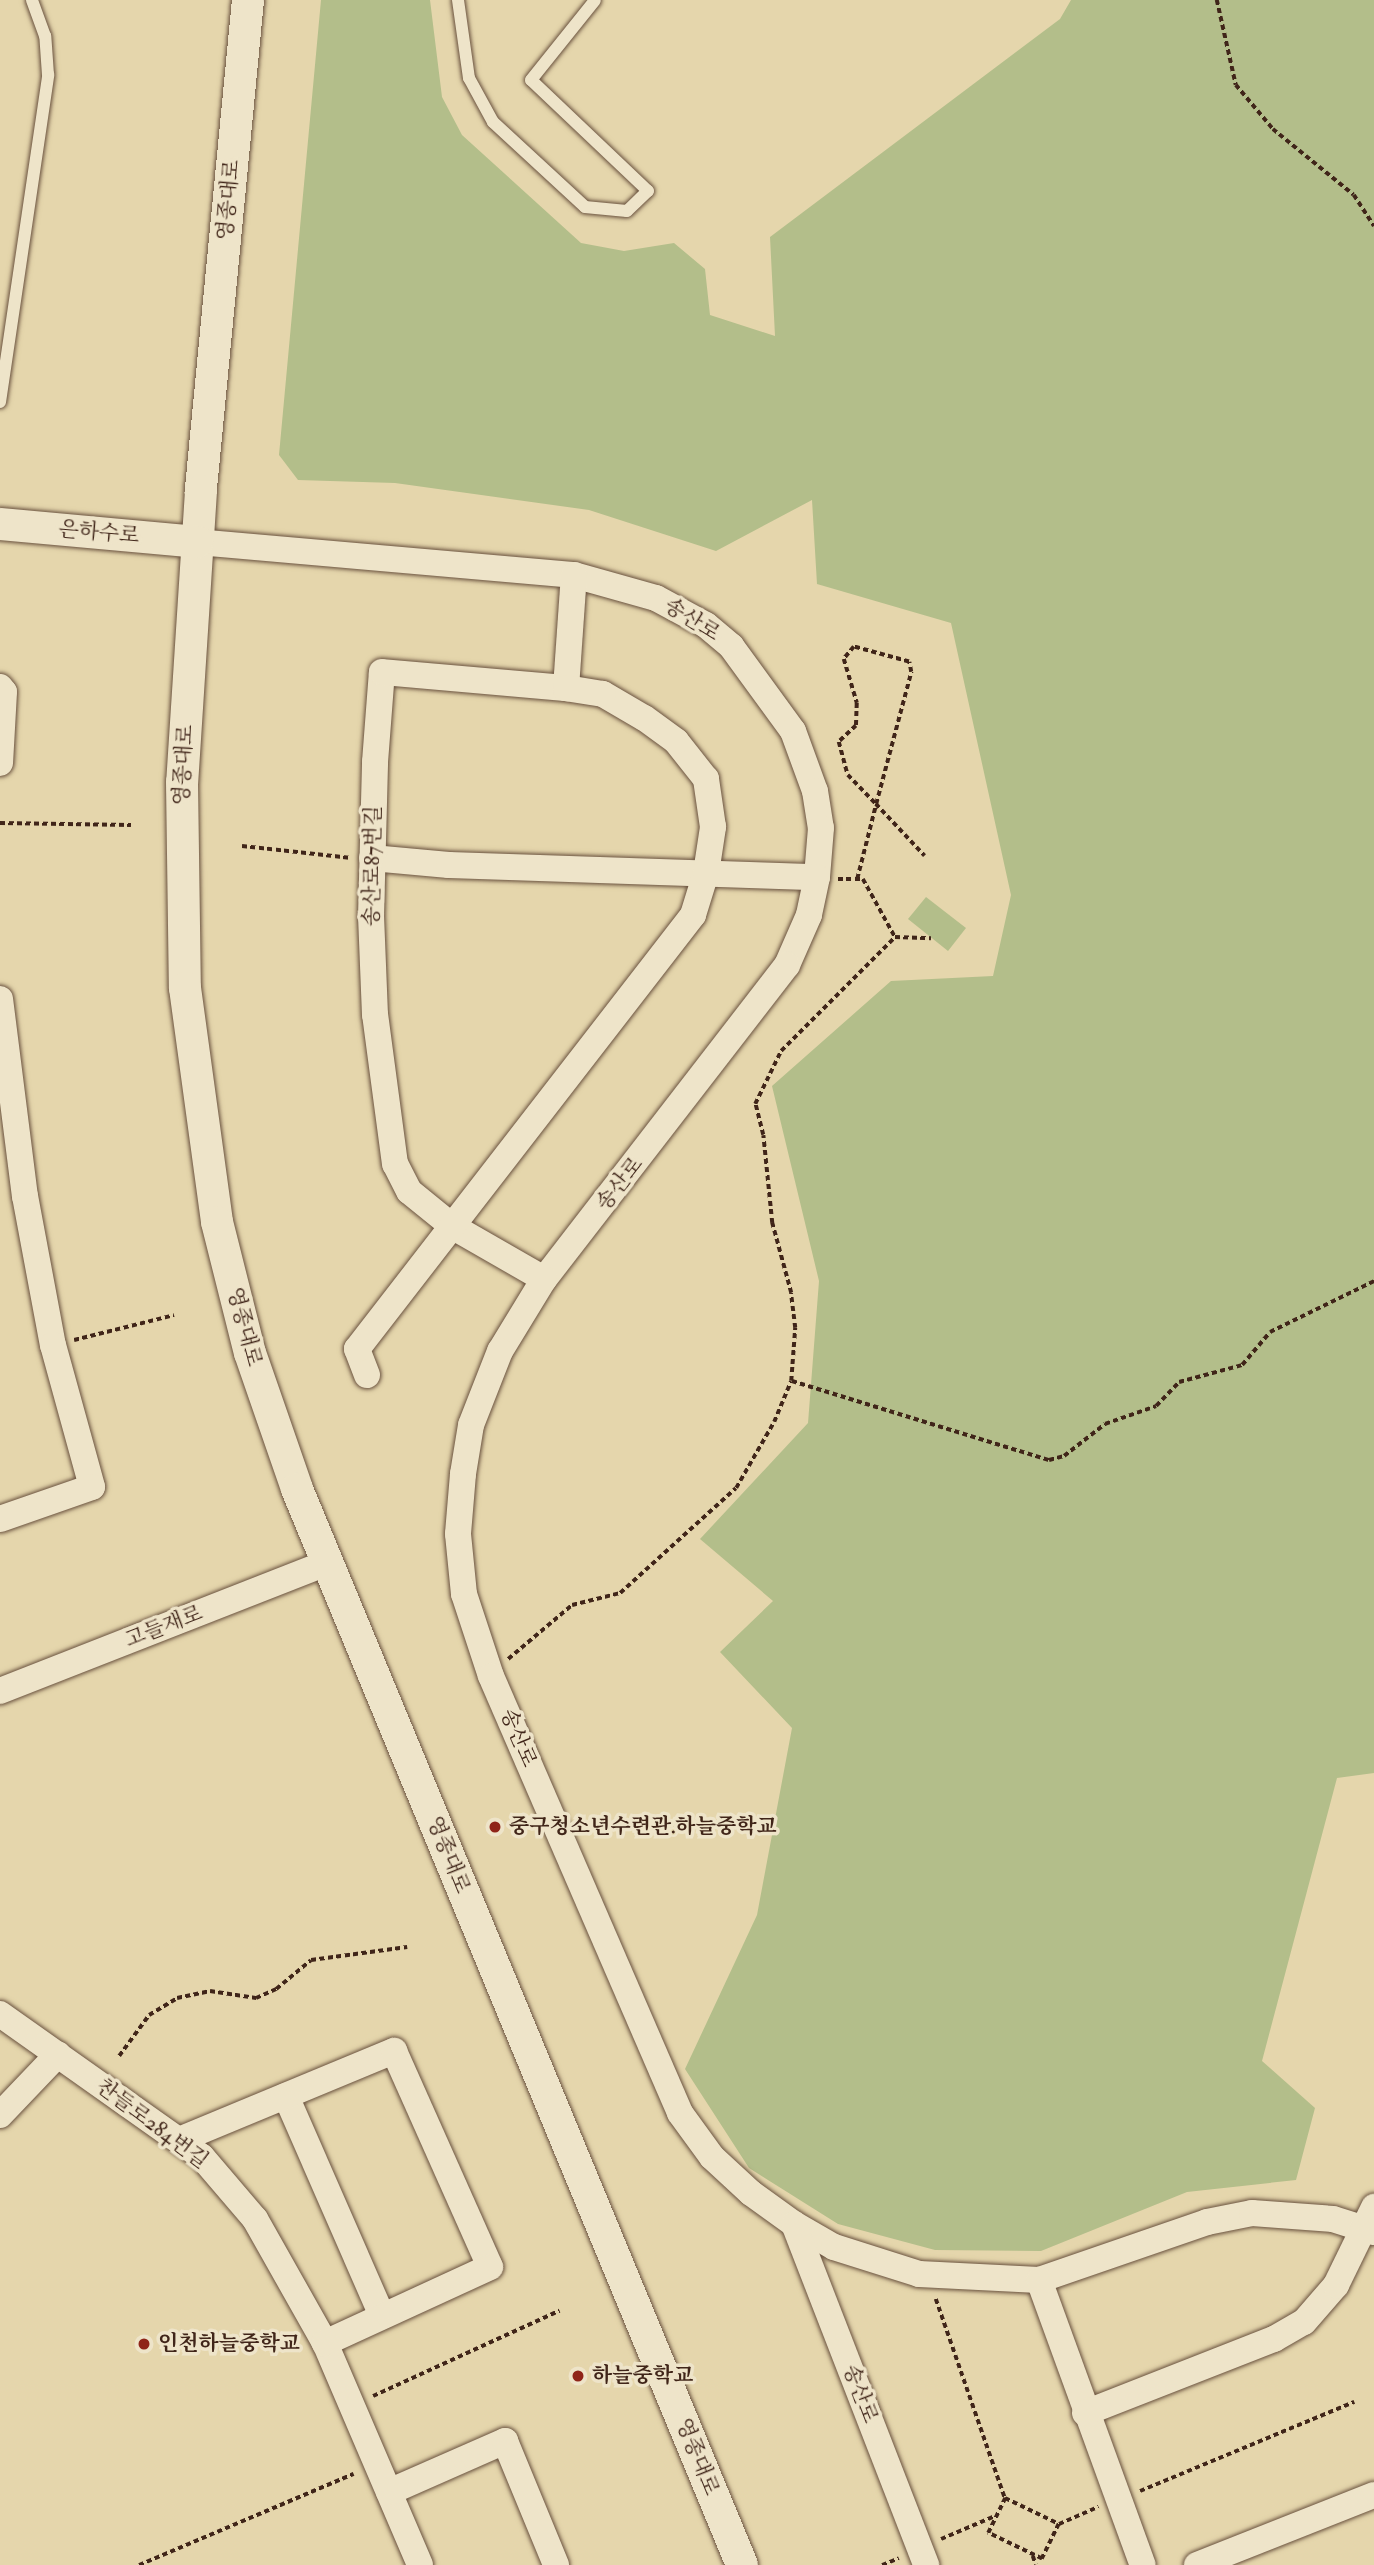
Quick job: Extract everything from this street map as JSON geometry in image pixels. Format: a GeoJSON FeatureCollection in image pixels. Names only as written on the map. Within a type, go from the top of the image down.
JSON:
{"type":"FeatureCollection","features":[{"type":"Feature","properties":{"kind":"street","name":"영종대로"},"geometry":{"type":"LineString","coordinates":[[248,0],[197,542],[182,782],[185,988],[223,1248],[250,1353],[327,1563],[742,2565]]}},
{"type":"Feature","properties":{"kind":"street","name":"은하수로"},"geometry":{"type":"LineString","coordinates":[[0,524],[197,542]]}},
{"type":"Feature","properties":{"kind":"street","name":"송산로"},"geometry":{"type":"LineString","coordinates":[[197,542],[574,575],[629,587],[706,625],[753,672],[793,731],[815,791],[825,878],[768,993],[544,1279],[500,1351],[471,1425],[458,1534],[464,1594],[491,1676],[681,2113],[712,2157],[794,2224],[834,2247],[919,2274],[1039,2280],[1207,2222],[1252,2213],[1288,2212],[1371,2222],[1336,2285],[1304,2322],[1274,2339],[1085,2413]]}},
{"type":"Feature","properties":{"kind":"street"},"geometry":{"type":"LineString","coordinates":[[367,1375],[356,1349],[693,915],[706,873],[713,827],[706,779],[676,741],[645,718],[603,694],[566,688],[574,575]]}},
{"type":"Feature","properties":{"kind":"street","name":"송산로87번길"},"geometry":{"type":"LineString","coordinates":[[544,1279],[452,1226],[409,1191],[395,1164],[375,1016],[366,858],[382,671],[566,688]]}},
{"type":"Feature","properties":{"kind":"street"},"geometry":{"type":"LineString","coordinates":[[0,687],[4,692],[0,764]]}},
{"type":"Feature","properties":{"kind":"street"},"geometry":{"type":"LineString","coordinates":[[366,858],[449,865],[825,878]]}},
{"type":"Feature","properties":{"kind":"street"},"geometry":{"type":"LineString","coordinates":[[0,999],[12,1197],[92,1486],[0,1519]]}},
{"type":"Feature","properties":{"kind":"street","name":"고들재로"},"geometry":{"type":"LineString","coordinates":[[0,1691],[327,1563]]}},
{"type":"Feature","properties":{"kind":"street","name":"찬들로284번길"},"geometry":{"type":"LineString","coordinates":[[0,2014],[202,2157],[255,2219],[325,2343],[420,2565]]}},
{"type":"Feature","properties":{"kind":"street"},"geometry":{"type":"LineString","coordinates":[[179,2140],[394,2051],[490,2267],[325,2343]]}},
{"type":"Feature","properties":{"kind":"street"},"geometry":{"type":"LineString","coordinates":[[0,2115],[58,2054]]}},
{"type":"Feature","properties":{"kind":"street"},"geometry":{"type":"LineString","coordinates":[[286,2096],[382,2316]]}},
{"type":"Feature","properties":{"kind":"street","name":"송산로"},"geometry":{"type":"LineString","coordinates":[[794,2224],[928,2554]]}},
{"type":"Feature","properties":{"kind":"street"},"geometry":{"type":"LineString","coordinates":[[1039,2280],[1085,2413],[1143,2565]]}},
{"type":"Feature","properties":{"kind":"street"},"geometry":{"type":"LineString","coordinates":[[390,2492],[505,2441],[556,2565]]}},
{"type":"Feature","properties":{"kind":"street"},"geometry":{"type":"LineString","coordinates":[[1197,2565],[1374,2495]]}},
{"type":"Feature","properties":{"kind":"lane"},"geometry":{"type":"LineString","coordinates":[[0,402],[48,75],[45,36],[32,0]]}},
{"type":"Feature","properties":{"kind":"lane"},"geometry":{"type":"LineString","coordinates":[[458,0],[468,78],[493,122],[585,207],[628,211],[648,191],[531,80],[595,0]]}},
{"type":"Feature","properties":{"kind":"path"},"geometry":{"type":"LineString","coordinates":[[1217,0],[1236,85],[1273,129],[1354,195],[1374,226]]}},
{"type":"Feature","properties":{"kind":"path"},"geometry":{"type":"LineString","coordinates":[[857,879],[876,804],[911,672],[909,662],[854,647],[844,659],[857,704],[856,726],[839,742],[848,775],[876,804],[925,856]]}},
{"type":"Feature","properties":{"kind":"path"},"geometry":{"type":"LineString","coordinates":[[0,823],[131,825]]}},
{"type":"Feature","properties":{"kind":"path"},"geometry":{"type":"LineString","coordinates":[[242,846],[366,858]]}},
{"type":"Feature","properties":{"kind":"path"},"geometry":{"type":"LineString","coordinates":[[825,878],[863,879],[895,937]]}},
{"type":"Feature","properties":{"kind":"path"},"geometry":{"type":"LineString","coordinates":[[501,1665],[572,1605],[620,1593],[736,1488],[791,1381],[795,1328],[791,1293],[772,1223],[763,1135],[755,1104],[781,1051],[895,937],[931,938]]}},
{"type":"Feature","properties":{"kind":"path"},"geometry":{"type":"LineString","coordinates":[[791,1381],[1049,1461],[1063,1456],[1105,1424],[1156,1406],[1179,1382],[1242,1365],[1279,1326],[1374,1281]]}},
{"type":"Feature","properties":{"kind":"path"},"geometry":{"type":"LineString","coordinates":[[53,1345],[174,1315]]}},
{"type":"Feature","properties":{"kind":"path"},"geometry":{"type":"LineString","coordinates":[[119,2056],[149,2015],[177,1998],[210,1991],[256,1998],[276,1989],[311,1960],[407,1947]]}},
{"type":"Feature","properties":{"kind":"path"},"geometry":{"type":"LineString","coordinates":[[933,2291],[1005,2498],[988,2533],[1042,2559],[1059,2524],[1105,2504]]}},
{"type":"Feature","properties":{"kind":"path"},"geometry":{"type":"LineString","coordinates":[[362,2401],[559,2311]]}},
{"type":"Feature","properties":{"kind":"path"},"geometry":{"type":"LineString","coordinates":[[1128,2496],[1354,2402]]}},
{"type":"Feature","properties":{"kind":"path"},"geometry":{"type":"LineString","coordinates":[[139,2565],[353,2474]]}},
{"type":"Feature","properties":{"kind":"path"},"geometry":{"type":"LineString","coordinates":[[1005,2498],[1059,2524]]}},
{"type":"Feature","properties":{"kind":"path"},"geometry":{"type":"LineString","coordinates":[[928,2554],[997,2515]]}},
{"type":"Feature","properties":{"kind":"path"},"geometry":{"type":"LineString","coordinates":[[1032,2554],[1036,2565]]}},
{"type":"Feature","properties":{"kind":"path"},"geometry":{"type":"LineString","coordinates":[[882,2565],[899,2557]]}},
{"type":"Feature","properties":{"kind":"green space"},"geometry":{"type":"Polygon","coordinates":[[[321,0],[430,0],[442,97],[462,135],[581,243],[624,251],[674,243],[705,269],[710,315],[775,336],[770,237],[1060,19],[1071,0],[1374,0],[1374,1773],[1337,1778],[1262,2061],[1315,2108],[1296,2180],[1187,2192],[1041,2251],[935,2250],[838,2224],[749,2168],[685,2069],[757,1915],[792,1728],[720,1652],[773,1601],[700,1539],[808,1423],[819,1281],[772,1086],[891,981],[993,976],[1011,895],[951,623],[817,584],[812,500],[716,551],[589,510],[395,483],[298,480],[279,455],[321,0]]]}},
{"type":"Feature","properties":{"kind":"green space"},"geometry":{"type":"Polygon","coordinates":[[[926,897],[966,928],[948,951],[908,919],[926,897]]]}},
{"type":"Feature","properties":{"kind":"place","name":"중구청소년수련관.하늘중학교"},"geometry":{"type":"Point","coordinates":[495,1827]}},
{"type":"Feature","properties":{"kind":"place","name":"인천하늘중학교"},"geometry":{"type":"Point","coordinates":[144,2344]}},
{"type":"Feature","properties":{"kind":"place","name":"하늘중학교"},"geometry":{"type":"Point","coordinates":[578,2376]}}]}
